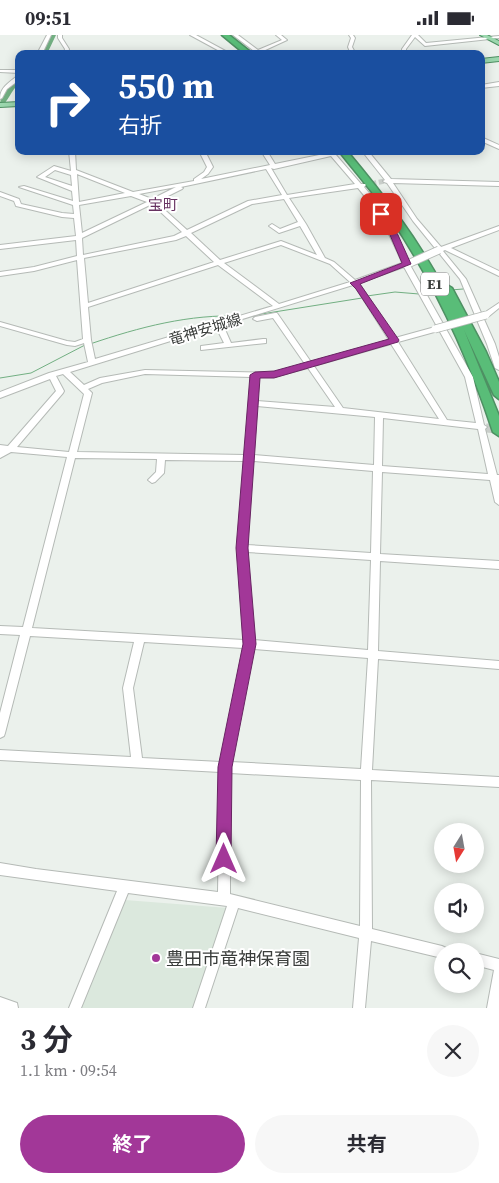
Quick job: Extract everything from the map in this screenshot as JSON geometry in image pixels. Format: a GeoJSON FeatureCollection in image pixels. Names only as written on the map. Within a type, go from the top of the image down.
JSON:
{"type":"FeatureCollection","features":[{"type":"Feature","properties":{"kind":"highway"},"geometry":{"type":"LineString","coordinates":[[218,35],[237,50]]}},
{"type":"Feature","properties":{"kind":"highway"},"geometry":{"type":"LineString","coordinates":[[225,35],[245,50]]}},
{"type":"Feature","properties":{"kind":"highway","name":"E1"},"geometry":{"type":"LineString","coordinates":[[338,155],[374,189],[405,234],[440,294],[470,353],[499,432]]}},
{"type":"Feature","properties":{"kind":"highway","name":"E1"},"geometry":{"type":"LineString","coordinates":[[354,155],[414,234],[431,262],[468,327],[499,395]]}},
{"type":"Feature","properties":{"kind":"main road"},"geometry":{"type":"LineString","coordinates":[[483,35],[499,43]]}},
{"type":"Feature","properties":{"kind":"main road"},"geometry":{"type":"LineString","coordinates":[[485,61],[499,59]]}},
{"type":"Feature","properties":{"kind":"main road"},"geometry":{"type":"LineString","coordinates":[[0,105],[15,104]]}},
{"type":"Feature","properties":{"kind":"street"},"geometry":{"type":"LineString","coordinates":[[41,50],[49,35]]}},
{"type":"Feature","properties":{"kind":"street"},"geometry":{"type":"LineString","coordinates":[[60,35],[60,39],[67,50]]}},
{"type":"Feature","properties":{"kind":"street"},"geometry":{"type":"LineString","coordinates":[[192,35],[222,50]]}},
{"type":"Feature","properties":{"kind":"street"},"geometry":{"type":"LineString","coordinates":[[234,35],[254,50]]}},
{"type":"Feature","properties":{"kind":"street"},"geometry":{"type":"LineString","coordinates":[[264,50],[285,40],[278,35]]}},
{"type":"Feature","properties":{"kind":"street"},"geometry":{"type":"LineString","coordinates":[[351,35],[353,39],[350,47],[352,50]]}},
{"type":"Feature","properties":{"kind":"street"},"geometry":{"type":"LineString","coordinates":[[405,50],[414,35],[425,45]]}},
{"type":"Feature","properties":{"kind":"street"},"geometry":{"type":"LineString","coordinates":[[406,47],[499,37]]}},
{"type":"Feature","properties":{"kind":"street"},"geometry":{"type":"LineString","coordinates":[[0,71],[15,72]]}},
{"type":"Feature","properties":{"kind":"street"},"geometry":{"type":"LineString","coordinates":[[0,97],[5,88],[15,80]]}},
{"type":"Feature","properties":{"kind":"street"},"geometry":{"type":"LineString","coordinates":[[485,86],[499,84]]}},
{"type":"Feature","properties":{"kind":"street"},"geometry":{"type":"LineString","coordinates":[[485,141],[499,147]]}},
{"type":"Feature","properties":{"kind":"street"},"geometry":{"type":"LineString","coordinates":[[73,155],[88,341],[92,363]]}},
{"type":"Feature","properties":{"kind":"street"},"geometry":{"type":"LineString","coordinates":[[0,247],[80,237],[191,183],[206,173],[210,167],[204,155]]}},
{"type":"Feature","properties":{"kind":"street"},"geometry":{"type":"LineString","coordinates":[[266,155],[286,198],[322,257]]}},
{"type":"Feature","properties":{"kind":"street"},"geometry":{"type":"LineString","coordinates":[[22,187],[76,203],[191,183],[322,155]]}},
{"type":"Feature","properties":{"kind":"street"},"geometry":{"type":"LineString","coordinates":[[337,155],[371,199],[394,235],[469,377],[497,477],[499,502]]}},
{"type":"Feature","properties":{"kind":"street"},"geometry":{"type":"LineString","coordinates":[[368,155],[414,220],[442,249],[463,279],[491,344],[499,368]]}},
{"type":"Feature","properties":{"kind":"street"},"geometry":{"type":"LineString","coordinates":[[76,190],[40,177],[54,168],[74,173],[153,202],[219,263],[280,307]]}},
{"type":"Feature","properties":{"kind":"street"},"geometry":{"type":"LineString","coordinates":[[387,181],[499,184]]}},
{"type":"Feature","properties":{"kind":"street"},"geometry":{"type":"LineString","coordinates":[[0,273],[34,269],[81,257],[176,238],[250,202],[361,185]]}},
{"type":"Feature","properties":{"kind":"street"},"geometry":{"type":"LineString","coordinates":[[0,194],[17,200],[18,205],[62,215],[78,216]]}},
{"type":"Feature","properties":{"kind":"street"},"geometry":{"type":"LineString","coordinates":[[272,226],[279,231],[297,224],[303,224]]}},
{"type":"Feature","properties":{"kind":"street"},"geometry":{"type":"LineString","coordinates":[[442,249],[499,228]]}},
{"type":"Feature","properties":{"kind":"street"},"geometry":{"type":"LineString","coordinates":[[85,306],[281,243],[322,257],[332,263],[359,287],[444,421]]}},
{"type":"Feature","properties":{"kind":"street"},"geometry":{"type":"LineString","coordinates":[[442,249],[499,275]]}},
{"type":"Feature","properties":{"kind":"street","name":"竜神安城線"},"geometry":{"type":"LineString","coordinates":[[0,395],[64,371],[354,283],[442,249]]}},
{"type":"Feature","properties":{"kind":"street"},"geometry":{"type":"LineString","coordinates":[[83,388],[100,381],[145,372],[274,375],[486,315],[499,305]]}},
{"type":"Feature","properties":{"kind":"street"},"geometry":{"type":"LineString","coordinates":[[241,317],[251,320],[275,315],[312,365],[341,410]]}},
{"type":"Feature","properties":{"kind":"street"},"geometry":{"type":"LineString","coordinates":[[0,323],[67,343],[75,344],[88,341]]}},
{"type":"Feature","properties":{"kind":"street"},"geometry":{"type":"LineString","coordinates":[[218,325],[221,327],[228,345]]}},
{"type":"Feature","properties":{"kind":"street"},"geometry":{"type":"LineString","coordinates":[[204,348],[263,341]]}},
{"type":"Feature","properties":{"kind":"street"},"geometry":{"type":"LineString","coordinates":[[0,733],[28,631],[88,393],[64,371]]}},
{"type":"Feature","properties":{"kind":"street"},"geometry":{"type":"LineString","coordinates":[[0,455],[11,448],[60,391],[52,375]]}},
{"type":"Feature","properties":{"kind":"street"},"geometry":{"type":"LineString","coordinates":[[199,1008],[229,900],[225,767],[249,644],[242,548],[255,375]]}},
{"type":"Feature","properties":{"kind":"street"},"geometry":{"type":"LineString","coordinates":[[253,403],[341,410],[483,427]]}},
{"type":"Feature","properties":{"kind":"street"},"geometry":{"type":"LineString","coordinates":[[359,1008],[366,934],[366,775],[373,655],[379,415]]}},
{"type":"Feature","properties":{"kind":"street"},"geometry":{"type":"LineString","coordinates":[[0,448],[73,455],[249,458],[497,477]]}},
{"type":"Feature","properties":{"kind":"street"},"geometry":{"type":"LineString","coordinates":[[152,480],[160,473],[161,457]]}},
{"type":"Feature","properties":{"kind":"street"},"geometry":{"type":"LineString","coordinates":[[242,548],[499,565]]}},
{"type":"Feature","properties":{"kind":"street"},"geometry":{"type":"LineString","coordinates":[[0,630],[249,644],[499,665]]}},
{"type":"Feature","properties":{"kind":"street"},"geometry":{"type":"LineString","coordinates":[[137,763],[128,688],[140,637]]}},
{"type":"Feature","properties":{"kind":"street"},"geometry":{"type":"LineString","coordinates":[[0,755],[499,783]]}},
{"type":"Feature","properties":{"kind":"street"},"geometry":{"type":"LineString","coordinates":[[0,869],[229,900],[434,950]]}},
{"type":"Feature","properties":{"kind":"street"},"geometry":{"type":"LineString","coordinates":[[75,1008],[125,886]]}},
{"type":"Feature","properties":{"kind":"street"},"geometry":{"type":"LineString","coordinates":[[484,961],[499,965]]}},
{"type":"Feature","properties":{"kind":"street"},"geometry":{"type":"LineString","coordinates":[[493,1008],[499,972]]}},
{"type":"Feature","properties":{"kind":"street"},"geometry":{"type":"LineString","coordinates":[[0,1003],[12,1008]]}},
{"type":"Feature","properties":{"kind":"shaded area","name":"豊田市竜神保育園"},"geometry":{"type":"Polygon","coordinates":[[[125,900],[228,908],[194,1008],[81,1008],[125,900]]]}},
{"type":"Feature","properties":{"kind":"waterway"},"geometry":{"type":"LineString","coordinates":[[45,50],[53,35]]}},
{"type":"Feature","properties":{"kind":"waterway"},"geometry":{"type":"LineString","coordinates":[[0,105],[8,89],[15,83]]}},
{"type":"Feature","properties":{"kind":"waterway"},"geometry":{"type":"LineString","coordinates":[[451,290],[463,289]]}},
{"type":"Feature","properties":{"kind":"waterway"},"geometry":{"type":"LineString","coordinates":[[367,296],[395,292],[419,294]]}},
{"type":"Feature","properties":{"kind":"waterway"},"geometry":{"type":"LineString","coordinates":[[424,293],[437,292]]}},
{"type":"Feature","properties":{"kind":"waterway"},"geometry":{"type":"LineString","coordinates":[[249,316],[362,298]]}},
{"type":"Feature","properties":{"kind":"waterway"},"geometry":{"type":"LineString","coordinates":[[90,344],[127,332],[184,319],[242,316]]}},
{"type":"Feature","properties":{"kind":"waterway"},"geometry":{"type":"LineString","coordinates":[[0,378],[31,373],[85,345]]}},
{"type":"Feature","properties":{"kind":"tunnel"},"geometry":{"type":"LineString","coordinates":[[364,185],[385,181]]}},
{"type":"Feature","properties":{"kind":"tunnel"},"geometry":{"type":"LineString","coordinates":[[486,428],[499,429]]}},
{"type":"Feature","properties":{"kind":"place","name":"豊田市竜神保育園"},"geometry":{"type":"Point","coordinates":[156,958]}},
{"type":"Feature","properties":{"kind":"district","name":"宝町"},"geometry":{"type":"Point","coordinates":[163,204]}},
{"type":"Feature","properties":{"kind":"route"},"geometry":{"type":"LineString","coordinates":[[224,859],[225,767],[249,644],[242,548],[255,375],[274,375],[394,340],[359,287],[354,283],[406,264],[394,235],[381,214]]}}]}
